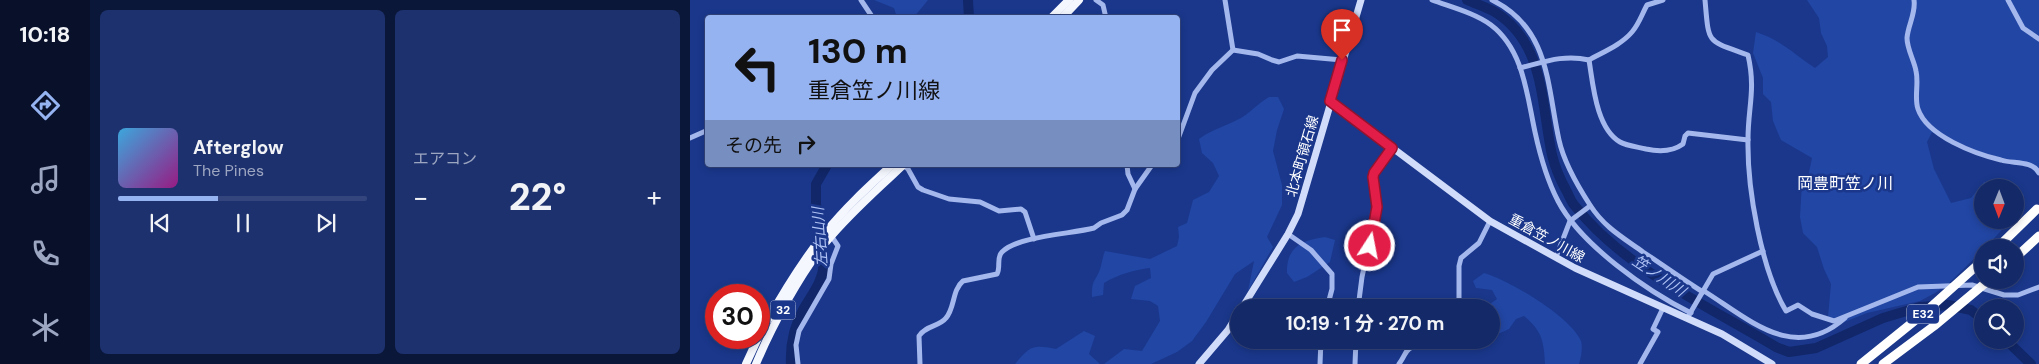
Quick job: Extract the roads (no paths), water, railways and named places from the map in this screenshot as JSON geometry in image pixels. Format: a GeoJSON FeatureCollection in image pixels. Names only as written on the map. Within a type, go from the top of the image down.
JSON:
{"type":"FeatureCollection","features":[{"type":"Feature","properties":{"kind":"highway"},"geometry":{"type":"LineString","coordinates":[[1055,15],[1068,0]]}},
{"type":"Feature","properties":{"kind":"highway"},"geometry":{"type":"LineString","coordinates":[[1065,15],[1079,0]]}},
{"type":"Feature","properties":{"kind":"highway","name":"32"},"geometry":{"type":"LineString","coordinates":[[756,364],[787,302],[825,243],[828,233],[850,204],[890,167]]}},
{"type":"Feature","properties":{"kind":"highway","name":"32"},"geometry":{"type":"LineString","coordinates":[[770,316],[814,247],[901,167]]}},
{"type":"Feature","properties":{"kind":"highway"},"geometry":{"type":"LineString","coordinates":[[2005,239],[2037,209]]}},
{"type":"Feature","properties":{"kind":"highway"},"geometry":{"type":"LineString","coordinates":[[2024,250],[2039,236]]}},
{"type":"Feature","properties":{"kind":"highway","name":"E32"},"geometry":{"type":"LineString","coordinates":[[1861,364],[1923,314],[1974,268]]}},
{"type":"Feature","properties":{"kind":"highway","name":"E32"},"geometry":{"type":"LineString","coordinates":[[1883,364],[1934,326],[1978,289]]}},
{"type":"Feature","properties":{"kind":"highway","name":"32"},"geometry":{"type":"LineString","coordinates":[[746,364],[753,349]]}},
{"type":"Feature","properties":{"kind":"main road","name":"北本町領石線"},"geometry":{"type":"LineString","coordinates":[[1248,299],[1288,234],[1298,214],[1361,0]]}},
{"type":"Feature","properties":{"kind":"main road","name":"重倉笠ノ川線"},"geometry":{"type":"LineString","coordinates":[[1330,101],[1490,221],[1599,280],[1663,308],[1690,313],[1772,364]]}},
{"type":"Feature","properties":{"kind":"main road"},"geometry":{"type":"LineString","coordinates":[[1199,364],[1230,327]]}},
{"type":"Feature","properties":{"kind":"street"},"geometry":{"type":"LineString","coordinates":[[861,0],[871,15]]}},
{"type":"Feature","properties":{"kind":"street"},"geometry":{"type":"LineString","coordinates":[[1096,0],[1103,5],[1105,15]]}},
{"type":"Feature","properties":{"kind":"street"},"geometry":{"type":"LineString","coordinates":[[1225,0],[1233,50]]}},
{"type":"Feature","properties":{"kind":"street"},"geometry":{"type":"LineString","coordinates":[[1432,0],[1481,19],[1492,26],[1505,39],[1521,68],[1542,161],[1558,201],[1571,220],[1618,266],[1667,301],[1690,313],[1713,274],[1763,251]]}},
{"type":"Feature","properties":{"kind":"street"},"geometry":{"type":"LineString","coordinates":[[1492,0],[1501,2],[1520,18],[1528,28],[1542,62],[1560,142],[1570,172],[1590,206],[1612,232],[1702,293],[1764,328],[1788,338],[1813,337],[1822,334],[1832,329],[1848,315]]}},
{"type":"Feature","properties":{"kind":"street"},"geometry":{"type":"LineString","coordinates":[[1521,68],[1558,58],[1576,57],[1588,60],[1622,41],[1636,26],[1647,5],[1663,0]]}},
{"type":"Feature","properties":{"kind":"street"},"geometry":{"type":"LineString","coordinates":[[1704,0],[1708,35],[1713,42],[1748,56],[1752,72],[1753,91],[1748,140],[1752,194],[1770,281],[1786,311],[1798,305],[1812,314],[1834,321],[1918,287],[1972,285],[2004,295],[2018,295],[2039,287]]}},
{"type":"Feature","properties":{"kind":"street"},"geometry":{"type":"LineString","coordinates":[[1914,0],[1913,15],[1907,37],[1908,48],[1917,73],[1917,107],[1922,119],[1937,133],[1950,140],[2001,160],[2033,166],[2039,173]]}},
{"type":"Feature","properties":{"kind":"street"},"geometry":{"type":"LineString","coordinates":[[2008,0],[2023,28],[2039,39]]}},
{"type":"Feature","properties":{"kind":"street"},"geometry":{"type":"LineString","coordinates":[[1233,50],[1258,54],[1279,62],[1296,56],[1342,60]]}},
{"type":"Feature","properties":{"kind":"street"},"geometry":{"type":"LineString","coordinates":[[1180,134],[1195,93],[1212,70],[1233,50]]}},
{"type":"Feature","properties":{"kind":"street"},"geometry":{"type":"LineString","coordinates":[[1588,60],[1594,96],[1603,122],[1609,133],[1621,143],[1666,151],[1683,144],[1688,133],[1748,140]]}},
{"type":"Feature","properties":{"kind":"street"},"geometry":{"type":"LineString","coordinates":[[690,138],[705,131]]}},
{"type":"Feature","properties":{"kind":"street"},"geometry":{"type":"LineString","coordinates":[[1359,299],[1377,207],[1373,177],[1392,148]]}},
{"type":"Feature","properties":{"kind":"street"},"geometry":{"type":"LineString","coordinates":[[906,167],[918,187],[923,190],[949,199],[980,202],[999,211],[1021,209],[1025,212],[1034,239]]}},
{"type":"Feature","properties":{"kind":"street"},"geometry":{"type":"LineString","coordinates":[[1127,167],[1128,174],[1135,189]]}},
{"type":"Feature","properties":{"kind":"street"},"geometry":{"type":"LineString","coordinates":[[920,364],[919,336],[926,328],[945,320],[958,284],[972,278],[997,274],[1000,256],[1003,251],[1034,239],[1094,228],[1122,214],[1127,210],[1135,189],[1151,167]]}},
{"type":"Feature","properties":{"kind":"street"},"geometry":{"type":"LineString","coordinates":[[1556,257],[1571,220],[1590,206]]}},
{"type":"Feature","properties":{"kind":"street"},"geometry":{"type":"LineString","coordinates":[[1459,299],[1459,266],[1461,258],[1479,243],[1490,221]]}},
{"type":"Feature","properties":{"kind":"street"},"geometry":{"type":"LineString","coordinates":[[798,364],[796,345],[799,331],[829,279],[838,246],[828,233]]}},
{"type":"Feature","properties":{"kind":"street"},"geometry":{"type":"LineString","coordinates":[[1288,234],[1311,250],[1332,274],[1332,289],[1329,299]]}},
{"type":"Feature","properties":{"kind":"street"},"geometry":{"type":"LineString","coordinates":[[1640,364],[1658,332],[1653,329],[1663,308]]}},
{"type":"Feature","properties":{"kind":"street"},"geometry":{"type":"LineString","coordinates":[[1320,364],[1321,349]]}},
{"type":"Feature","properties":{"kind":"street"},"geometry":{"type":"LineString","coordinates":[[1355,364],[1356,349]]}},
{"type":"Feature","properties":{"kind":"street"},"geometry":{"type":"LineString","coordinates":[[1399,364],[1408,349]]}},
{"type":"Feature","properties":{"kind":"waterway","name":"左右山川"},"geometry":{"type":"LineString","coordinates":[[968,0],[969,15]]}},
{"type":"Feature","properties":{"kind":"waterway","name":"笠ノ川川"},"geometry":{"type":"LineString","coordinates":[[1467,0],[1495,12],[1511,25],[1523,40],[1532,57],[1538,76],[1553,159],[1571,200],[1595,228],[1618,249],[1669,285],[1776,347],[1789,352],[1816,348],[1883,318],[1920,307],[1948,305],[1971,310],[1974,312]]}},
{"type":"Feature","properties":{"kind":"waterway","name":"左右山川"},"geometry":{"type":"LineString","coordinates":[[791,364],[791,349],[795,328],[820,281],[823,269],[824,263],[816,204],[816,184],[826,167]]}},
{"type":"Feature","properties":{"kind":"waterway","name":"笠ノ川川"},"geometry":{"type":"LineString","coordinates":[[2015,349],[2031,364]]}},
{"type":"Feature","properties":{"kind":"district","name":"岡豊町笠ノ川"},"geometry":{"type":"Point","coordinates":[1845,183]}}]}
